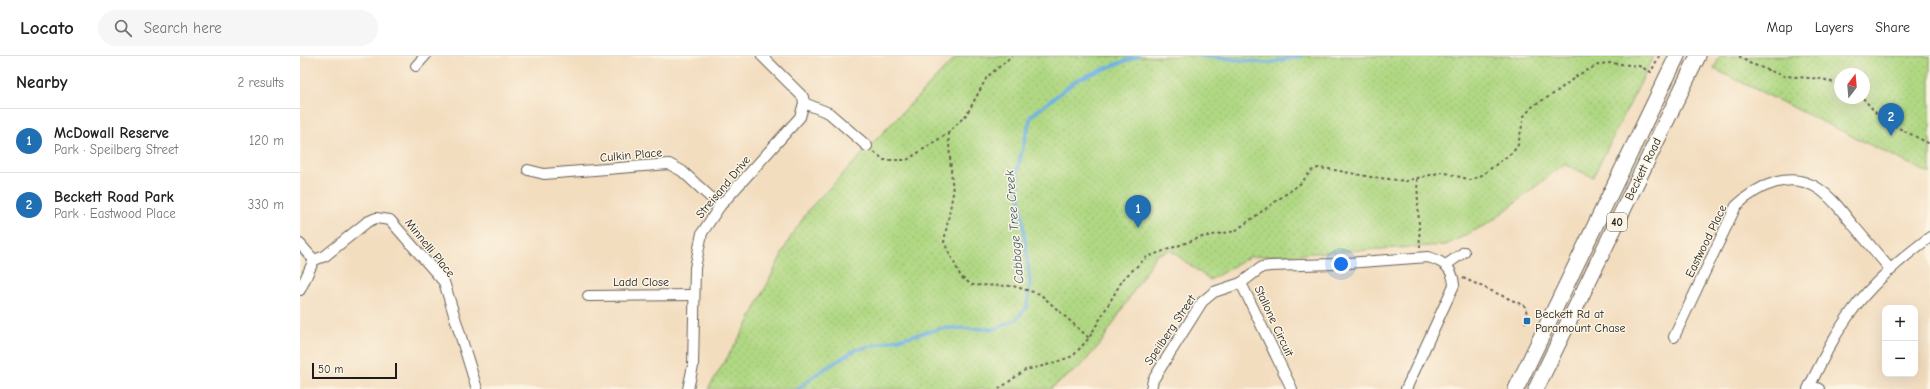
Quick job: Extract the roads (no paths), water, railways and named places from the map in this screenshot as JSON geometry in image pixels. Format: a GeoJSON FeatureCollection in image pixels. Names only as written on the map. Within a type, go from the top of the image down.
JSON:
{"type":"FeatureCollection","features":[{"type":"Feature","properties":{"kind":"main road","name":"Beckett Road"},"geometry":{"type":"LineString","coordinates":[[1516,389],[1677,56]]}},
{"type":"Feature","properties":{"kind":"main road","name":"Beckett Road"},"geometry":{"type":"LineString","coordinates":[[1536,389],[1698,56]]}},
{"type":"Feature","properties":{"kind":"street"},"geometry":{"type":"LineString","coordinates":[[416,66],[425,56]]}},
{"type":"Feature","properties":{"kind":"street"},"geometry":{"type":"LineString","coordinates":[[762,56],[796,88],[803,97],[804,103],[829,113],[867,146]]}},
{"type":"Feature","properties":{"kind":"street","name":"Streisand Drive"},"geometry":{"type":"LineString","coordinates":[[688,389],[694,366],[695,268],[702,233],[720,206],[800,117],[804,103]]}},
{"type":"Feature","properties":{"kind":"street","name":"Culkin Place"},"geometry":{"type":"LineString","coordinates":[[528,170],[544,174],[669,164],[682,171],[720,206]]}},
{"type":"Feature","properties":{"kind":"street","name":"Eastwood Place"},"geometry":{"type":"LineString","coordinates":[[1674,337],[1736,206],[1748,194],[1762,186],[1780,181],[1800,181],[1819,189],[1833,201],[1891,270]]}},
{"type":"Feature","properties":{"kind":"street","name":"Minnelli Place"},"geometry":{"type":"LineString","coordinates":[[314,260],[325,256],[367,222],[376,218],[390,220],[444,282],[477,389]]}},
{"type":"Feature","properties":{"kind":"street"},"geometry":{"type":"LineString","coordinates":[[1812,388],[1824,356],[1852,311],[1891,270],[1930,237]]}},
{"type":"Feature","properties":{"kind":"street"},"geometry":{"type":"LineString","coordinates":[[300,244],[314,260],[300,290]]}},
{"type":"Feature","properties":{"kind":"street"},"geometry":{"type":"LineString","coordinates":[[1406,389],[1454,285],[1452,271],[1446,265],[1464,252]]}},
{"type":"Feature","properties":{"kind":"street","name":"Stallone Circuit"},"geometry":{"type":"LineString","coordinates":[[1292,389],[1241,283],[1262,267],[1270,266],[1334,264],[1420,257],[1436,259],[1446,265]]}},
{"type":"Feature","properties":{"kind":"street","name":"Speilberg Street"},"geometry":{"type":"LineString","coordinates":[[1151,389],[1152,380],[1202,302],[1214,292],[1241,283]]}},
{"type":"Feature","properties":{"kind":"street","name":"Ladd Close"},"geometry":{"type":"LineString","coordinates":[[588,296],[694,295]]}},
{"type":"Feature","properties":{"kind":"waterway","name":"Cabbage Tree Creek"},"geometry":{"type":"LineString","coordinates":[[798,389],[815,375],[855,350],[943,328],[995,329],[1017,319],[1027,306],[1030,284],[1017,170],[1031,116],[1078,79],[1138,56]]}},
{"type":"Feature","properties":{"kind":"waterway","name":"Cabbage Tree Creek"},"geometry":{"type":"LineString","coordinates":[[1200,56],[1268,63],[1302,56]]}},
{"type":"Feature","properties":{"kind":"place","name":"Beckett Road Park"},"geometry":{"type":"Point","coordinates":[1891,136]}},
{"type":"Feature","properties":{"kind":"place","name":"McDowall Reserve"},"geometry":{"type":"Point","coordinates":[1138,228]}},
{"type":"Feature","properties":{"kind":"place","name":"Beckett Rd at Paramount Chase"},"geometry":{"type":"Point","coordinates":[1527,321]}}]}
